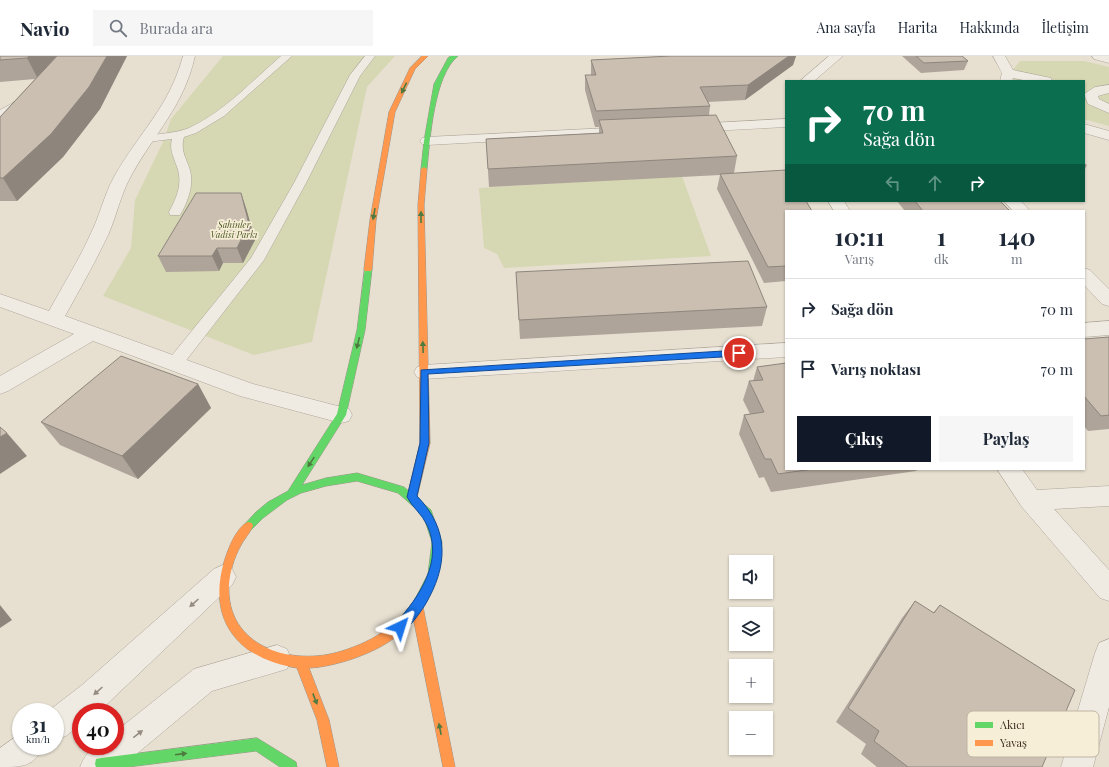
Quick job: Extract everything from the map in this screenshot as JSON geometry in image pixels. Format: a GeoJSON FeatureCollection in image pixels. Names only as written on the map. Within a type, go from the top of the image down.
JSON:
{"type":"FeatureCollection","features":[{"type":"Feature","properties":{"kind":"street"},"geometry":{"type":"LineString","coordinates":[[0,115],[16,108],[41,88],[64,56]]}},
{"type":"Feature","properties":{"kind":"street"},"geometry":{"type":"LineString","coordinates":[[54,319],[100,232],[114,193],[136,153],[169,109],[186,72],[189,56]]}},
{"type":"Feature","properties":{"kind":"street"},"geometry":{"type":"LineString","coordinates":[[292,492],[341,415],[362,330],[373,220],[392,112],[413,68],[425,56]]}},
{"type":"Feature","properties":{"kind":"street"},"geometry":{"type":"LineString","coordinates":[[412,497],[425,443],[421,205],[427,141],[438,84],[452,58],[455,56]]}},
{"type":"Feature","properties":{"kind":"street"},"geometry":{"type":"LineString","coordinates":[[807,80],[825,64],[837,56]]}},
{"type":"Feature","properties":{"kind":"street"},"geometry":{"type":"LineString","coordinates":[[999,56],[1007,77],[1036,80]]}},
{"type":"Feature","properties":{"kind":"street"},"geometry":{"type":"LineString","coordinates":[[1098,56],[1109,59]]}},
{"type":"Feature","properties":{"kind":"street"},"geometry":{"type":"LineString","coordinates":[[1109,89],[1089,90],[1094,101],[1109,109]]}},
{"type":"Feature","properties":{"kind":"street"},"geometry":{"type":"LineString","coordinates":[[674,128],[785,123]]}},
{"type":"Feature","properties":{"kind":"street"},"geometry":{"type":"LineString","coordinates":[[1085,128],[1109,136]]}},
{"type":"Feature","properties":{"kind":"street"},"geometry":{"type":"LineString","coordinates":[[427,141],[642,130]]}},
{"type":"Feature","properties":{"kind":"street"},"geometry":{"type":"LineString","coordinates":[[1013,202],[1021,210]]}},
{"type":"Feature","properties":{"kind":"street"},"geometry":{"type":"LineString","coordinates":[[1085,275],[1109,300]]}},
{"type":"Feature","properties":{"kind":"street"},"geometry":{"type":"LineString","coordinates":[[0,300],[91,332],[248,391],[341,415]]}},
{"type":"Feature","properties":{"kind":"street"},"geometry":{"type":"LineString","coordinates":[[1085,330],[1109,328]]}},
{"type":"Feature","properties":{"kind":"street"},"geometry":{"type":"LineString","coordinates":[[0,386],[91,332]]}},
{"type":"Feature","properties":{"kind":"street"},"geometry":{"type":"LineString","coordinates":[[424,372],[785,350]]}},
{"type":"Feature","properties":{"kind":"street"},"geometry":{"type":"LineString","coordinates":[[1010,470],[1031,500],[1109,588]]}},
{"type":"Feature","properties":{"kind":"street"},"geometry":{"type":"LineString","coordinates":[[99,765],[204,679],[289,661],[334,659],[354,654],[378,643],[400,627],[417,608],[432,580],[436,566],[437,546],[433,527],[425,510],[412,497],[396,486],[378,480],[357,477],[336,478],[314,483],[292,492],[272,503],[254,518],[240,536],[229,556],[223,577],[222,598],[228,617],[239,635],[256,649],[289,661],[323,720],[333,767]]}},
{"type":"Feature","properties":{"kind":"street"},"geometry":{"type":"LineString","coordinates":[[1031,500],[1109,496]]}},
{"type":"Feature","properties":{"kind":"street"},"geometry":{"type":"LineString","coordinates":[[64,718],[93,696],[223,577]]}},
{"type":"Feature","properties":{"kind":"street"},"geometry":{"type":"LineString","coordinates":[[417,608],[448,767]]}},
{"type":"Feature","properties":{"kind":"street"},"geometry":{"type":"LineString","coordinates":[[1093,711],[1109,653]]}},
{"type":"Feature","properties":{"kind":"street"},"geometry":{"type":"LineString","coordinates":[[99,765],[258,744],[291,767]]}},
{"type":"Feature","properties":{"kind":"street"},"geometry":{"type":"LineString","coordinates":[[1,767],[16,755]]}},
{"type":"Feature","properties":{"kind":"street"},"geometry":{"type":"LineString","coordinates":[[1077,767],[1080,757]]}},
{"type":"Feature","properties":{"kind":"lane"},"geometry":{"type":"LineString","coordinates":[[147,139],[179,135],[198,128],[229,106],[287,56]]}},
{"type":"Feature","properties":{"kind":"lane"},"geometry":{"type":"LineString","coordinates":[[175,363],[257,260],[300,183],[355,75],[370,56]]}},
{"type":"Feature","properties":{"kind":"lane"},"geometry":{"type":"LineString","coordinates":[[175,212],[185,188],[184,170],[176,149],[179,135]]}},
{"type":"Feature","properties":{"kind":"green space","name":"Şahinler Vadisi Parkı"},"geometry":{"type":"Polygon","coordinates":[[[223,56],[395,56],[367,87],[312,342],[254,355],[103,296],[131,248],[135,200],[163,142],[171,119],[223,56]]]}},
{"type":"Feature","properties":{"kind":"green space"},"geometry":{"type":"Polygon","coordinates":[[[1020,61],[1084,61],[1109,67],[1109,126],[1085,119],[1085,80],[1005,80],[1020,61]]]}},
{"type":"Feature","properties":{"kind":"green space"},"geometry":{"type":"Polygon","coordinates":[[[682,176],[711,256],[504,268],[497,254],[484,248],[479,188],[682,176]]]}},
{"type":"Feature","properties":{"kind":"building"},"geometry":{"type":"Polygon","coordinates":[[[0,56],[29,56],[27,58],[0,60],[0,56]]]}},
{"type":"Feature","properties":{"kind":"building"},"geometry":{"type":"Polygon","coordinates":[[[57,56],[107,56],[89,87],[51,134],[3,178],[0,178],[0,117],[57,56]]]}},
{"type":"Feature","properties":{"kind":"building"},"geometry":{"type":"Polygon","coordinates":[[[671,56],[789,56],[748,85],[700,87],[710,106],[596,111],[585,75],[596,75],[591,60],[671,56]]]}},
{"type":"Feature","properties":{"kind":"building"},"geometry":{"type":"Polygon","coordinates":[[[916,56],[962,56],[968,61],[924,63],[916,56]]]}},
{"type":"Feature","properties":{"kind":"building"},"geometry":{"type":"Polygon","coordinates":[[[716,115],[737,156],[488,169],[486,139],[603,133],[599,120],[716,115]]]}},
{"type":"Feature","properties":{"kind":"building"},"geometry":{"type":"Polygon","coordinates":[[[785,170],[785,202],[807,202],[811,210],[785,210],[785,266],[768,267],[720,174],[785,170]]]}},
{"type":"Feature","properties":{"kind":"building"},"geometry":{"type":"Polygon","coordinates":[[[196,193],[241,193],[249,224],[237,248],[217,248],[212,256],[158,256],[196,193]]]}},
{"type":"Feature","properties":{"kind":"building"},"geometry":{"type":"Polygon","coordinates":[[[916,202],[1001,202],[1009,210],[922,210],[916,202]]]}},
{"type":"Feature","properties":{"kind":"building"},"geometry":{"type":"Polygon","coordinates":[[[748,261],[767,307],[519,320],[516,272],[748,261]]]}},
{"type":"Feature","properties":{"kind":"building"},"geometry":{"type":"Polygon","coordinates":[[[1109,337],[1109,415],[1101,416],[1085,397],[1085,339],[1109,337]]]}},
{"type":"Feature","properties":{"kind":"building"},"geometry":{"type":"Polygon","coordinates":[[[121,356],[198,384],[122,456],[41,422],[121,356]]]}},
{"type":"Feature","properties":{"kind":"building"},"geometry":{"type":"Polygon","coordinates":[[[785,363],[785,470],[806,470],[778,474],[771,459],[765,459],[744,415],[764,412],[749,381],[763,380],[757,367],[785,363]]]}},
{"type":"Feature","properties":{"kind":"building"},"geometry":{"type":"Polygon","coordinates":[[[0,427],[7,433],[0,437],[0,427]]]}},
{"type":"Feature","properties":{"kind":"building"},"geometry":{"type":"Polygon","coordinates":[[[915,601],[934,613],[940,605],[1075,690],[1066,711],[967,711],[967,757],[1046,757],[1042,767],[908,767],[874,741],[879,731],[848,708],[915,601]]]}},
{"type":"Feature","properties":{"kind":"traffic: fast"},"geometry":{"type":"LineString","coordinates":[[424,169],[427,141],[437,84],[451,58],[455,56]]}},
{"type":"Feature","properties":{"kind":"traffic: fast"},"geometry":{"type":"LineString","coordinates":[[292,492],[341,415],[361,330],[368,269]]}},
{"type":"Feature","properties":{"kind":"traffic: fast"},"geometry":{"type":"LineString","coordinates":[[357,477],[401,490],[427,513],[437,542],[433,574],[418,605],[406,618]]}},
{"type":"Feature","properties":{"kind":"traffic: fast"},"geometry":{"type":"LineString","coordinates":[[248,526],[271,505],[297,491],[326,482],[357,477]]}},
{"type":"Feature","properties":{"kind":"traffic: fast"},"geometry":{"type":"LineString","coordinates":[[101,764],[257,744],[291,767]]}},
{"type":"Feature","properties":{"kind":"traffic: slow"},"geometry":{"type":"LineString","coordinates":[[368,269],[373,220],[392,112],[413,68],[425,56]]}},
{"type":"Feature","properties":{"kind":"traffic: slow"},"geometry":{"type":"LineString","coordinates":[[412,497],[425,443],[421,205],[424,169]]}},
{"type":"Feature","properties":{"kind":"traffic: slow"},"geometry":{"type":"LineString","coordinates":[[248,526],[235,545],[227,565],[224,585],[225,605],[232,623],[244,639],[261,652],[283,660],[297,662],[311,663],[340,658],[380,641],[397,628],[406,618]]}},
{"type":"Feature","properties":{"kind":"traffic: slow"},"geometry":{"type":"LineString","coordinates":[[417,607],[449,767]]}},
{"type":"Feature","properties":{"kind":"traffic: slow"},"geometry":{"type":"LineString","coordinates":[[301,663],[323,720],[333,767]]}},
{"type":"Feature","properties":{"kind":"route"},"geometry":{"type":"LineString","coordinates":[[400,627],[417,608],[429,587],[436,566],[437,546],[433,527],[425,510],[412,497],[425,443],[424,372],[739,353]]}}]}
